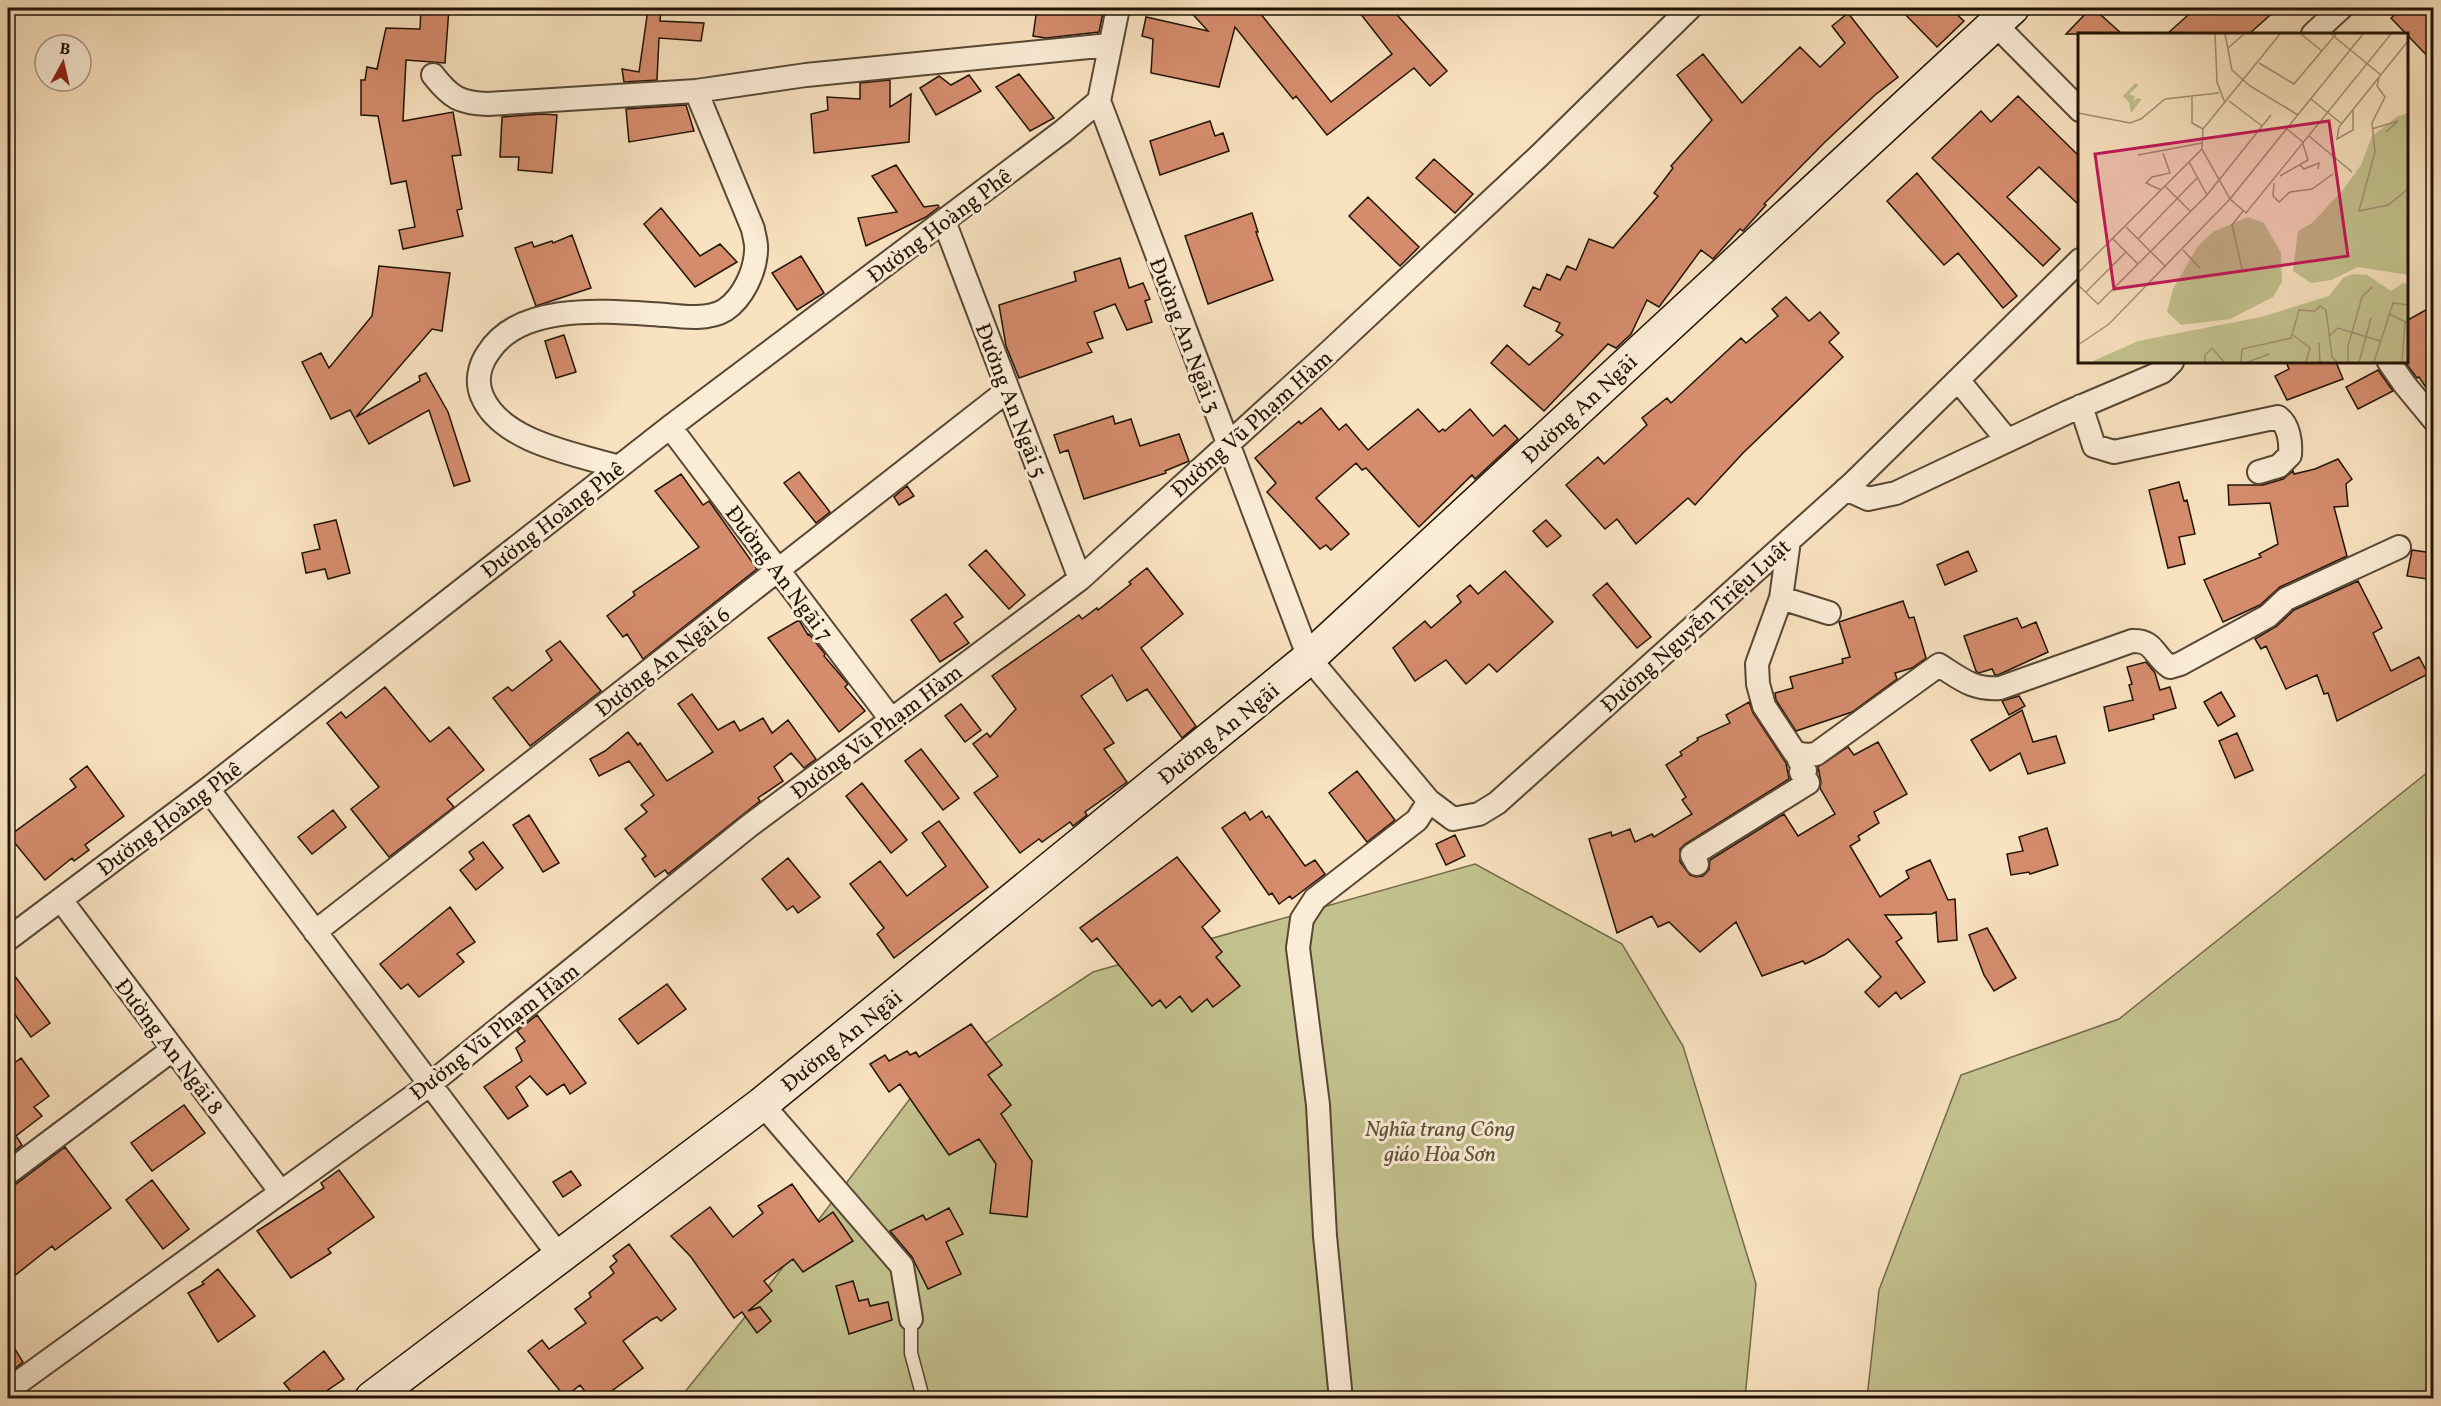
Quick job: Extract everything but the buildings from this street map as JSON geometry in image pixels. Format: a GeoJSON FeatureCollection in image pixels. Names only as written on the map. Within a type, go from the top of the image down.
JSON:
{"type":"FeatureCollection","features":[{"type":"Feature","properties":{"kind":"main road","name":"Đường An Ngãi"},"geometry":{"type":"LineString","coordinates":[[372,1398],[762,1104],[1309,658],[2004,16]]}},
{"type":"Feature","properties":{"kind":"street"},"geometry":{"type":"LineString","coordinates":[[1099,101],[1118,8]]}},
{"type":"Feature","properties":{"kind":"street","name":"Đường Vũ Phạm Hàm"},"geometry":{"type":"LineString","coordinates":[[8,1390],[429,1085],[749,826],[890,718],[1080,579],[1531,163],[1690,8]]}},
{"type":"Feature","properties":{"kind":"street"},"geometry":{"type":"LineString","coordinates":[[2314,33],[2341,8]]}},
{"type":"Feature","properties":{"kind":"street"},"geometry":{"type":"LineString","coordinates":[[2004,16],[2078,109]]}},
{"type":"Feature","properties":{"kind":"street"},"geometry":{"type":"LineString","coordinates":[[433,75],[453,97],[475,103],[696,91],[806,75],[1109,45]]}},
{"type":"Feature","properties":{"kind":"street"},"geometry":{"type":"LineString","coordinates":[[619,467],[527,438],[507,427],[493,414],[483,399],[479,388],[479,375],[482,362],[500,339],[526,324],[545,317],[586,311],[693,317],[725,310],[737,298],[747,284],[757,249],[753,229],[696,91]]}},
{"type":"Feature","properties":{"kind":"street","name":"Đường An Ngãi 3"},"geometry":{"type":"LineString","coordinates":[[1099,101],[1309,658]]}},
{"type":"Feature","properties":{"kind":"street","name":"Đường Hoàng Phê"},"geometry":{"type":"LineString","coordinates":[[8,939],[208,789],[670,427],[1099,101]]}},
{"type":"Feature","properties":{"kind":"street","name":"Đường An Ngãi 5"},"geometry":{"type":"LineString","coordinates":[[944,220],[1080,579]]}},
{"type":"Feature","properties":{"kind":"street","name":"Đường Nguyễn Triệu Luật"},"geometry":{"type":"LineString","coordinates":[[1309,658],[1429,801],[1453,819],[1479,814],[1497,802],[1789,542],[2078,261]]}},
{"type":"Feature","properties":{"kind":"street"},"geometry":{"type":"LineString","coordinates":[[1846,489],[1868,498],[1884,497],[2081,406],[2162,372],[2171,363]]}},
{"type":"Feature","properties":{"kind":"street"},"geometry":{"type":"LineString","coordinates":[[2390,363],[2433,420]]}},
{"type":"Feature","properties":{"kind":"street"},"geometry":{"type":"LineString","coordinates":[[1958,380],[2007,440]]}},
{"type":"Feature","properties":{"kind":"street","name":"Đường An Ngãi 6"},"geometry":{"type":"LineString","coordinates":[[315,932],[1008,390]]}},
{"type":"Feature","properties":{"kind":"street"},"geometry":{"type":"LineString","coordinates":[[2081,406],[2094,446],[2114,452],[2278,417],[2288,433],[2289,457],[2279,466],[2259,472]]}},
{"type":"Feature","properties":{"kind":"street","name":"Đường An Ngãi 7"},"geometry":{"type":"LineString","coordinates":[[670,427],[890,718]]}},
{"type":"Feature","properties":{"kind":"street"},"geometry":{"type":"LineString","coordinates":[[1789,542],[1782,598],[1757,664],[1758,684],[1764,706],[1795,753],[1808,756]]}},
{"type":"Feature","properties":{"kind":"street"},"geometry":{"type":"LineString","coordinates":[[1697,864],[1692,855],[1808,783],[1801,772],[1805,771],[1799,760],[1816,754],[1939,665],[1974,686],[1985,689],[2000,688],[2132,641],[2143,641],[2153,648],[2163,662],[2170,667],[2180,664],[2268,616],[2286,599],[2398,547]]}},
{"type":"Feature","properties":{"kind":"street"},"geometry":{"type":"LineString","coordinates":[[1782,598],[1829,613]]}},
{"type":"Feature","properties":{"kind":"street"},"geometry":{"type":"LineString","coordinates":[[208,789],[560,1257]]}},
{"type":"Feature","properties":{"kind":"street"},"geometry":{"type":"LineString","coordinates":[[1340,1389],[1325,1236],[1318,1105],[1298,948],[1302,920],[1315,899],[1417,820],[1429,801]]}},
{"type":"Feature","properties":{"kind":"street","name":"Đường An Ngãi 8"},"geometry":{"type":"LineString","coordinates":[[61,900],[280,1191]]}},
{"type":"Feature","properties":{"kind":"street"},"geometry":{"type":"LineString","coordinates":[[8,1173],[172,1050]]}},
{"type":"Feature","properties":{"kind":"street"},"geometry":{"type":"LineString","coordinates":[[762,1104],[903,1266],[911,1319]]}},
{"type":"Feature","properties":{"kind":"lane"},"geometry":{"type":"LineString","coordinates":[[911,1319],[911,1353],[923,1398]]}},
{"type":"Feature","properties":{"kind":"green space"},"geometry":{"type":"Polygon","coordinates":[[[2433,768],[2433,1398],[1867,1398],[1879,1290],[1961,1075],[2119,1019],[2433,768]]]}},
{"type":"Feature","properties":{"kind":"green space","name":"Nghĩa trang Công giáo Hòa Sơn"},"geometry":{"type":"Polygon","coordinates":[[[1475,864],[1622,944],[1683,1046],[1756,1284],[1745,1398],[680,1398],[749,1312],[918,1088],[1093,972],[1475,864]]]}}]}
